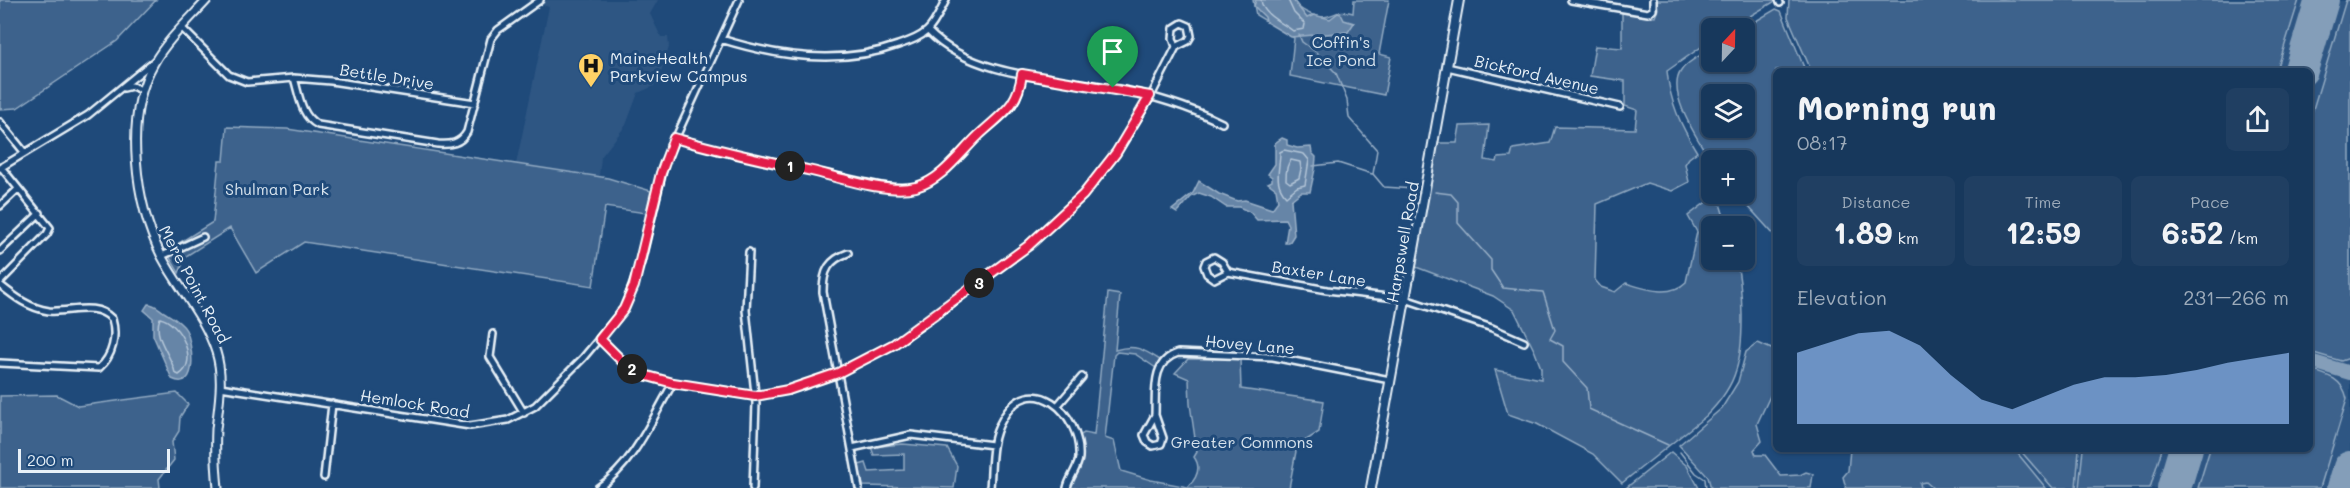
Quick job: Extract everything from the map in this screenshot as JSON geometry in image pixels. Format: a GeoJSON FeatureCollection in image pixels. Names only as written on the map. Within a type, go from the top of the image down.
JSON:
{"type":"FeatureCollection","features":[{"type":"Feature","properties":{"kind":"main road","name":"Harpswell Road"},"geometry":{"type":"LineString","coordinates":[[1371,488],[1459,0]]}},
{"type":"Feature","properties":{"kind":"street","name":"Mere Point Road"},"geometry":{"type":"LineString","coordinates":[[207,0],[155,60],[142,90],[136,136],[138,170],[146,213],[162,256],[212,341],[218,361],[220,387],[216,441],[218,488]]}},
{"type":"Feature","properties":{"kind":"street"},"geometry":{"type":"LineString","coordinates":[[294,78],[305,113],[314,123],[327,127],[451,144],[464,137],[475,103],[488,45],[494,34],[540,0]]}},
{"type":"Feature","properties":{"kind":"street","name":"Hemlock Road"},"geometry":{"type":"LineString","coordinates":[[220,387],[470,426],[499,423],[535,406],[600,339],[624,309],[634,286],[661,173],[674,138],[739,0]]}},
{"type":"Feature","properties":{"kind":"street"},"geometry":{"type":"LineString","coordinates":[[721,39],[744,46],[824,58],[881,50],[910,41],[928,31],[946,0]]}},
{"type":"Feature","properties":{"kind":"street"},"geometry":{"type":"LineString","coordinates":[[1571,0],[1610,8],[1652,12],[1653,0]]}},
{"type":"Feature","properties":{"kind":"street"},"geometry":{"type":"LineString","coordinates":[[600,339],[626,365],[637,372],[673,383],[755,396],[788,390],[838,373],[894,344],[1028,246],[1083,195],[1116,153],[1176,47],[1191,36],[1191,30],[1186,24],[1178,24],[1174,27],[1173,38],[1176,47]]}},
{"type":"Feature","properties":{"kind":"street","name":"Bettle Drive"},"geometry":{"type":"LineString","coordinates":[[182,28],[229,75],[237,80],[256,82],[294,78],[331,81],[475,103]]}},
{"type":"Feature","properties":{"kind":"street"},"geometry":{"type":"LineString","coordinates":[[928,31],[944,44],[988,65],[1022,74],[1150,96],[1186,107],[1222,123]]}},
{"type":"Feature","properties":{"kind":"street"},"geometry":{"type":"LineString","coordinates":[[0,363],[99,368],[107,359],[114,336],[112,319],[104,313],[90,309],[58,311],[40,309],[24,303],[0,284],[50,230],[49,224],[1,168],[88,116],[155,60]]}},
{"type":"Feature","properties":{"kind":"street","name":"Bickford Avenue"},"geometry":{"type":"LineString","coordinates":[[1447,67],[1620,107]]}},
{"type":"Feature","properties":{"kind":"street"},"geometry":{"type":"LineString","coordinates":[[674,138],[859,182],[897,189],[916,187],[943,171],[975,138],[1008,110],[1018,95],[1022,74]]}},
{"type":"Feature","properties":{"kind":"street"},"geometry":{"type":"LineString","coordinates":[[135,76],[146,81]]}},
{"type":"Feature","properties":{"kind":"street"},"geometry":{"type":"LineString","coordinates":[[122,88],[132,86],[142,90]]}},
{"type":"Feature","properties":{"kind":"street"},"geometry":{"type":"LineString","coordinates":[[0,122],[25,153]]}},
{"type":"Feature","properties":{"kind":"street"},"geometry":{"type":"LineString","coordinates":[[0,206],[18,189]]}},
{"type":"Feature","properties":{"kind":"street"},"geometry":{"type":"LineString","coordinates":[[0,251],[40,213]]}},
{"type":"Feature","properties":{"kind":"street"},"geometry":{"type":"LineString","coordinates":[[162,256],[203,237]]}},
{"type":"Feature","properties":{"kind":"street"},"geometry":{"type":"LineString","coordinates":[[749,252],[746,310],[755,396],[753,488]]}},
{"type":"Feature","properties":{"kind":"street"},"geometry":{"type":"LineString","coordinates":[[848,253],[831,262],[823,286],[859,488]]}},
{"type":"Feature","properties":{"kind":"street","name":"Baxter Lane"},"geometry":{"type":"LineString","coordinates":[[1228,272],[1222,262],[1214,257],[1206,261],[1204,266],[1210,278],[1214,279],[1228,272],[1326,290],[1405,299],[1475,322],[1524,342]]}},
{"type":"Feature","properties":{"kind":"street"},"geometry":{"type":"LineString","coordinates":[[494,334],[490,357],[524,413]]}},
{"type":"Feature","properties":{"kind":"street","name":"Hovey Lane"},"geometry":{"type":"LineString","coordinates":[[1155,415],[1144,435],[1147,442],[1153,446],[1161,444],[1163,438],[1155,415],[1158,370],[1165,360],[1178,353],[1273,357],[1390,380]]}},
{"type":"Feature","properties":{"kind":"street"},"geometry":{"type":"LineString","coordinates":[[1058,405],[1082,377]]}},
{"type":"Feature","properties":{"kind":"street"},"geometry":{"type":"LineString","coordinates":[[598,488],[614,476],[625,463],[673,383]]}},
{"type":"Feature","properties":{"kind":"street"},"geometry":{"type":"LineString","coordinates":[[990,488],[993,444],[1005,414],[1021,400],[1042,398],[1058,405],[1071,422],[1079,442],[1079,462],[1067,488]]}},
{"type":"Feature","properties":{"kind":"street"},"geometry":{"type":"LineString","coordinates":[[324,477],[332,404]]}},
{"type":"Feature","properties":{"kind":"street"},"geometry":{"type":"LineString","coordinates":[[852,448],[910,435],[993,444]]}},
{"type":"Feature","properties":{"kind":"shaded area","name":"MaineHealth Parkview Campus"},"geometry":{"type":"Polygon","coordinates":[[[526,0],[658,0],[650,14],[661,37],[668,37],[669,47],[663,67],[654,86],[638,93],[626,125],[601,157],[599,176],[516,164],[549,7],[526,0]]]}},
{"type":"Feature","properties":{"kind":"shaded area"},"geometry":{"type":"Polygon","coordinates":[[[2091,0],[2350,0],[2350,488],[1914,488],[1926,452],[2313,452],[2313,68],[2062,68],[2091,0]]]}},
{"type":"Feature","properties":{"kind":"green space"},"geometry":{"type":"Polygon","coordinates":[[[0,0],[156,0],[117,41],[17,108],[0,109],[0,0]]]}},
{"type":"Feature","properties":{"kind":"green space","name":"Coffin's Ice Pond"},"geometry":{"type":"Polygon","coordinates":[[[1253,0],[1293,0],[1306,12],[1323,17],[1341,12],[1353,13],[1354,0],[1389,0],[1379,54],[1391,57],[1384,95],[1290,76],[1294,38],[1256,15],[1253,0]]]}},
{"type":"Feature","properties":{"kind":"green space"},"geometry":{"type":"Polygon","coordinates":[[[1657,0],[1777,0],[1747,18],[1701,18],[1701,47],[1667,71],[1677,114],[1697,152],[1685,164],[1689,182],[1672,191],[1647,183],[1597,204],[1595,280],[1601,287],[1615,292],[1626,283],[1657,291],[1680,287],[1686,282],[1697,232],[1688,216],[1704,204],[1720,204],[1724,216],[1701,216],[1701,270],[1738,270],[1740,285],[1741,345],[1734,377],[1728,389],[1706,416],[1622,483],[1593,454],[1537,424],[1508,414],[1495,370],[1541,379],[1541,368],[1535,352],[1514,310],[1493,296],[1416,267],[1437,143],[1457,143],[1460,126],[1489,125],[1485,160],[1497,162],[1498,158],[1511,157],[1513,149],[1550,143],[1555,127],[1635,129],[1637,110],[1625,106],[1625,81],[1590,76],[1595,46],[1622,48],[1622,13],[1655,17],[1658,9],[1657,0]]]}},
{"type":"Feature","properties":{"kind":"green space"},"geometry":{"type":"Polygon","coordinates":[[[1789,0],[2299,0],[2278,68],[1810,68],[1788,17],[1789,0]]]}},
{"type":"Feature","properties":{"kind":"green space"},"geometry":{"type":"Polygon","coordinates":[[[2346,0],[2350,0],[2350,358],[2341,361],[2313,353],[2313,109],[2346,0]]]}},
{"type":"Feature","properties":{"kind":"green space"},"geometry":{"type":"Polygon","coordinates":[[[1776,9],[1781,11],[1804,68],[1773,68],[1773,234],[1746,204],[1755,204],[1755,150],[1704,150],[1692,130],[1677,92],[1677,80],[1681,71],[1701,55],[1701,72],[1755,72],[1755,21],[1776,9]]]}},
{"type":"Feature","properties":{"kind":"green space","name":"Shulman Park"},"geometry":{"type":"Polygon","coordinates":[[[227,127],[287,129],[608,178],[651,191],[646,213],[605,207],[593,286],[304,242],[256,273],[230,228],[186,256],[179,273],[166,251],[213,222],[219,161],[224,161],[227,127]]]}},
{"type":"Feature","properties":{"kind":"green space","name":"Greater Commons"},"geometry":{"type":"Polygon","coordinates":[[[1108,293],[1120,295],[1115,350],[1128,347],[1139,349],[1160,360],[1156,368],[1135,354],[1117,352],[1114,355],[1105,438],[1114,441],[1121,471],[1188,487],[1194,480],[1198,469],[1194,457],[1197,452],[1189,379],[1175,373],[1188,359],[1240,359],[1241,389],[1324,401],[1319,432],[1297,446],[1289,488],[1063,488],[1077,463],[1079,436],[1084,433],[1094,435],[1108,293]]]}},
{"type":"Feature","properties":{"kind":"green space"},"geometry":{"type":"Polygon","coordinates":[[[1758,343],[1773,350],[1773,389],[1757,424],[1762,441],[1754,450],[1756,455],[1765,455],[1781,476],[1800,475],[1806,472],[1813,474],[1811,488],[1711,488],[1708,477],[1679,445],[1722,408],[1738,382],[1746,352],[1758,343]]]}},
{"type":"Feature","properties":{"kind":"green space"},"geometry":{"type":"Polygon","coordinates":[[[2313,371],[2329,376],[2342,387],[2347,399],[2320,488],[2198,488],[2209,452],[2313,452],[2313,371]]]}},
{"type":"Feature","properties":{"kind":"green space"},"geometry":{"type":"Polygon","coordinates":[[[177,393],[188,404],[180,417],[179,431],[172,442],[174,460],[159,479],[160,488],[0,488],[0,396],[57,395],[78,406],[177,393]]]}},
{"type":"Feature","properties":{"kind":"green space"},"geometry":{"type":"Polygon","coordinates":[[[903,444],[947,448],[957,466],[954,488],[863,486],[859,465],[866,463],[869,472],[904,470],[904,454],[874,455],[871,447],[903,444]]]}},
{"type":"Feature","properties":{"kind":"green space"},"geometry":{"type":"Polygon","coordinates":[[[1671,452],[1687,466],[1699,488],[1626,488],[1671,452]]]}},
{"type":"Feature","properties":{"kind":"green space"},"geometry":{"type":"Polygon","coordinates":[[[1850,452],[2016,452],[2046,488],[1933,488],[1926,482],[1920,483],[1921,488],[1846,488],[1843,477],[1848,471],[1850,452]]]}},
{"type":"Feature","properties":{"kind":"green space"},"geometry":{"type":"Polygon","coordinates":[[[2022,452],[2079,452],[2076,488],[2053,488],[2022,452]]]}},
{"type":"Feature","properties":{"kind":"green space"},"geometry":{"type":"Polygon","coordinates":[[[2083,452],[2161,452],[2150,488],[2079,488],[2083,452]]]}},
{"type":"Feature","properties":{"kind":"water","name":"Coffin's Ice Pond"},"geometry":{"type":"Polygon","coordinates":[[[1256,0],[1293,0],[1307,18],[1314,15],[1330,19],[1338,13],[1344,20],[1354,23],[1348,32],[1291,37],[1266,22],[1265,17],[1254,6],[1256,0]]]}},
{"type":"Feature","properties":{"kind":"water"},"geometry":{"type":"Polygon","coordinates":[[[1282,138],[1287,140],[1287,145],[1297,148],[1311,147],[1316,157],[1310,192],[1301,192],[1291,200],[1294,235],[1289,243],[1285,243],[1288,225],[1285,219],[1257,220],[1250,212],[1239,207],[1226,207],[1211,197],[1199,193],[1191,197],[1177,213],[1172,210],[1193,193],[1199,181],[1219,194],[1237,201],[1245,200],[1272,209],[1278,201],[1276,189],[1268,183],[1272,181],[1272,177],[1268,174],[1275,164],[1275,143],[1282,138]]]}},
{"type":"Feature","properties":{"kind":"water"},"geometry":{"type":"Polygon","coordinates":[[[148,304],[155,305],[186,330],[192,354],[192,364],[187,379],[181,381],[172,379],[153,335],[153,318],[144,310],[148,304]]]}},
{"type":"Feature","properties":{"kind":"waterway"},"geometry":{"type":"LineString","coordinates":[[1299,35],[1302,42],[1316,52],[1336,73],[1347,100],[1349,118],[1377,150],[1373,174],[1384,187],[1414,189]]}},
{"type":"Feature","properties":{"kind":"waterway"},"geometry":{"type":"LineString","coordinates":[[1313,166],[1338,163],[1372,174]]}},
{"type":"Feature","properties":{"kind":"waterway"},"geometry":{"type":"LineString","coordinates":[[1435,192],[1451,194],[1458,202],[1458,223],[1491,260],[1491,270],[1503,288],[1543,292],[1555,330],[1550,339],[1563,346],[1563,362],[1587,388],[1589,409],[1668,445]]}},
{"type":"Feature","properties":{"kind":"waterway"},"geometry":{"type":"LineString","coordinates":[[1680,452],[1696,473],[1705,479],[1706,488]]}},
{"type":"Feature","properties":{"kind":"taxiway"},"geometry":{"type":"LineString","coordinates":[[2313,362],[2350,373]]}},
{"type":"Feature","properties":{"kind":"runway"},"geometry":{"type":"LineString","coordinates":[[2302,68],[2322,0]]}},
{"type":"Feature","properties":{"kind":"runway"},"geometry":{"type":"LineString","coordinates":[[2174,488],[2185,452]]}},
{"type":"Feature","properties":{"kind":"runway"},"geometry":{"type":"LineString","coordinates":[[2344,488],[2350,468]]}},
{"type":"Feature","properties":{"kind":"place","name":"MaineHealth Parkview Campus"},"geometry":{"type":"Point","coordinates":[591,89]}},
{"type":"Feature","properties":{"kind":"route"},"geometry":{"type":"LineString","coordinates":[[1022,74],[1113,88],[1150,96],[1116,153],[1083,195],[1028,246],[935,316],[894,344],[838,373],[788,390],[755,396],[673,383],[644,375],[626,365],[600,339],[624,309],[634,286],[661,173],[674,138],[849,180],[897,189],[916,187],[943,171],[983,131],[1005,113],[1018,95],[1022,74]]}}]}
